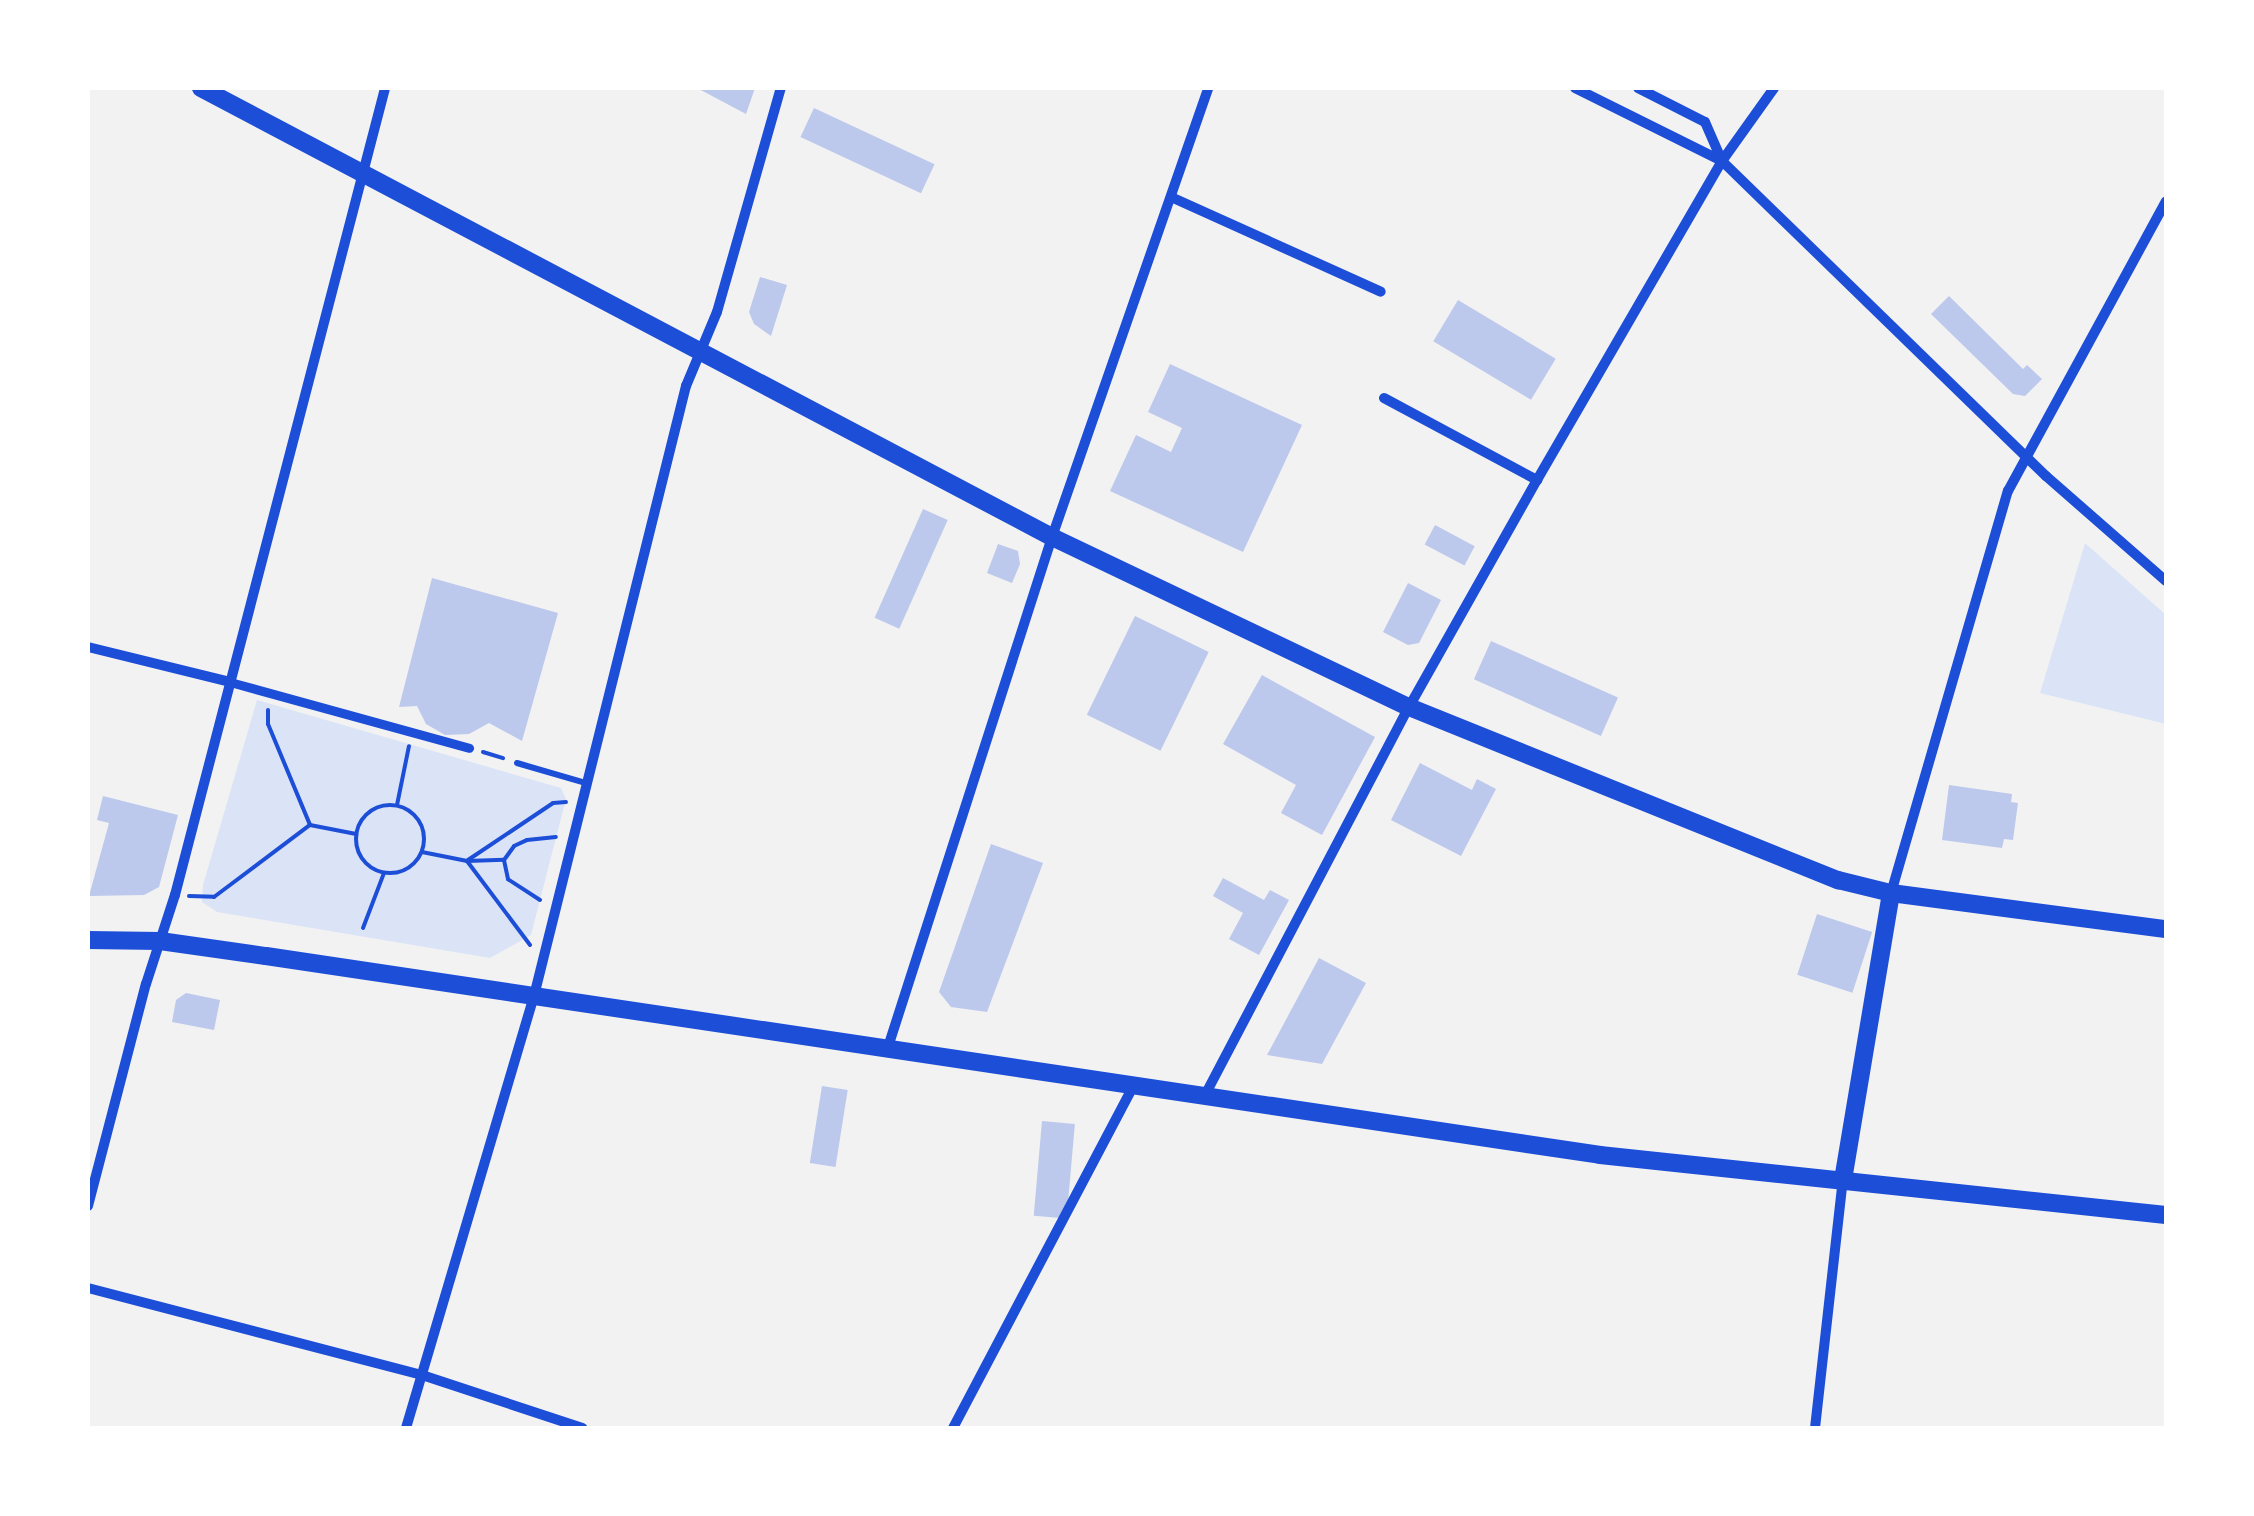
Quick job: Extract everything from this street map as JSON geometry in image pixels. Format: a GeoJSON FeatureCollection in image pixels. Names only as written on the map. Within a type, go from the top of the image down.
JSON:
{"type":"FeatureCollection","features":[{"type":"Feature","properties":{"kind":"main road"},"geometry":{"type":"LineString","coordinates":[[201,88],[1052,537],[1410,707],[1838,880],[1892,892],[2166,929]]}},
{"type":"Feature","properties":{"kind":"main road"},"geometry":{"type":"LineString","coordinates":[[1843,1180],[1892,892]]}},
{"type":"Feature","properties":{"kind":"main road"},"geometry":{"type":"LineString","coordinates":[[88,940],[160,941],[1600,1155],[2166,1215]]}},
{"type":"Feature","properties":{"kind":"street"},"geometry":{"type":"LineString","coordinates":[[88,1206],[175,895],[385,88]]}},
{"type":"Feature","properties":{"kind":"street"},"geometry":{"type":"LineString","coordinates":[[406,1428],[534,996],[686,386],[717,312],[782,88]]}},
{"type":"Feature","properties":{"kind":"street"},"geometry":{"type":"LineString","coordinates":[[888,1047],[1052,537],[1208,88]]}},
{"type":"Feature","properties":{"kind":"street"},"geometry":{"type":"LineString","coordinates":[[1575,88],[1722,161],[2025,454],[2166,581]]}},
{"type":"Feature","properties":{"kind":"street"},"geometry":{"type":"LineString","coordinates":[[1638,88],[1705,122],[1722,161]]}},
{"type":"Feature","properties":{"kind":"street"},"geometry":{"type":"LineString","coordinates":[[1203,1098],[1410,707],[1537,480],[1722,161],[1774,88]]}},
{"type":"Feature","properties":{"kind":"street"},"geometry":{"type":"LineString","coordinates":[[1171,197],[1381,292]]}},
{"type":"Feature","properties":{"kind":"street"},"geometry":{"type":"LineString","coordinates":[[1892,892],[2008,491],[2166,201]]}},
{"type":"Feature","properties":{"kind":"street"},"geometry":{"type":"LineString","coordinates":[[1384,398],[1537,480]]}},
{"type":"Feature","properties":{"kind":"street"},"geometry":{"type":"LineString","coordinates":[[88,648],[267,690],[469,748]]}},
{"type":"Feature","properties":{"kind":"street"},"geometry":{"type":"LineString","coordinates":[[953,1428],[1133,1087]]}},
{"type":"Feature","properties":{"kind":"street"},"geometry":{"type":"LineString","coordinates":[[1815,1428],[1843,1180]]}},
{"type":"Feature","properties":{"kind":"street"},"geometry":{"type":"LineString","coordinates":[[88,1288],[422,1376],[582,1428]]}},
{"type":"Feature","properties":{"kind":"lane"},"geometry":{"type":"LineString","coordinates":[[517,763],[586,782]]}},
{"type":"Feature","properties":{"kind":"path"},"geometry":{"type":"LineString","coordinates":[[267,690],[268,724],[310,825]]}},
{"type":"Feature","properties":{"kind":"path"},"geometry":{"type":"LineString","coordinates":[[397,806],[412,732]]}},
{"type":"Feature","properties":{"kind":"path"},"geometry":{"type":"LineString","coordinates":[[469,748],[517,763]]}},
{"type":"Feature","properties":{"kind":"path"},"geometry":{"type":"LineString","coordinates":[[467,861],[553,803],[580,802]]}},
{"type":"Feature","properties":{"kind":"path"},"geometry":{"type":"LineString","coordinates":[[397,806],[420,822],[422,852],[411,866],[384,873],[360,855],[356,834],[375,808],[397,806]]}},
{"type":"Feature","properties":{"kind":"path"},"geometry":{"type":"LineString","coordinates":[[175,895],[214,897],[310,825],[356,834]]}},
{"type":"Feature","properties":{"kind":"path"},"geometry":{"type":"LineString","coordinates":[[554,906],[516,888],[508,879],[504,860],[514,846],[527,840],[571,839]]}},
{"type":"Feature","properties":{"kind":"path"},"geometry":{"type":"LineString","coordinates":[[422,852],[467,861],[504,860]]}},
{"type":"Feature","properties":{"kind":"path"},"geometry":{"type":"LineString","coordinates":[[467,861],[521,936],[529,945],[544,948]]}},
{"type":"Feature","properties":{"kind":"path"},"geometry":{"type":"LineString","coordinates":[[363,928],[384,873]]}},
{"type":"Feature","properties":{"kind":"shaded area"},"geometry":{"type":"Polygon","coordinates":[[[2085,543],[2166,615],[2166,724],[2040,693],[2085,543]]]}},
{"type":"Feature","properties":{"kind":"shaded area"},"geometry":{"type":"Polygon","coordinates":[[[257,700],[561,788],[566,799],[531,935],[490,958],[217,912],[202,902],[203,885],[257,700]]]}},
{"type":"Feature","properties":{"kind":"building"},"geometry":{"type":"Polygon","coordinates":[[[697,88],[755,88],[746,114],[697,88]]]}},
{"type":"Feature","properties":{"kind":"building"},"geometry":{"type":"Polygon","coordinates":[[[814,108],[935,164],[921,193],[800,137],[814,108]]]}},
{"type":"Feature","properties":{"kind":"building"},"geometry":{"type":"Polygon","coordinates":[[[760,277],[787,285],[771,336],[754,324],[749,312],[760,277]]]}},
{"type":"Feature","properties":{"kind":"building"},"geometry":{"type":"Polygon","coordinates":[[[1949,296],[2023,369],[2027,365],[2042,379],[2025,396],[2013,394],[1931,314],[1949,296]]]}},
{"type":"Feature","properties":{"kind":"building"},"geometry":{"type":"Polygon","coordinates":[[[1458,300],[1556,359],[1531,400],[1433,341],[1458,300]]]}},
{"type":"Feature","properties":{"kind":"building"},"geometry":{"type":"Polygon","coordinates":[[[1170,364],[1302,425],[1243,552],[1110,491],[1136,435],[1171,452],[1182,428],[1148,412],[1170,364]]]}},
{"type":"Feature","properties":{"kind":"building"},"geometry":{"type":"Polygon","coordinates":[[[923,509],[948,520],[899,629],[875,618],[923,509]]]}},
{"type":"Feature","properties":{"kind":"building"},"geometry":{"type":"Polygon","coordinates":[[[1435,525],[1475,546],[1464,566],[1425,544],[1435,525]]]}},
{"type":"Feature","properties":{"kind":"building"},"geometry":{"type":"Polygon","coordinates":[[[998,544],[1018,551],[1020,564],[1012,583],[987,573],[998,544]]]}},
{"type":"Feature","properties":{"kind":"building"},"geometry":{"type":"Polygon","coordinates":[[[432,578],[558,613],[522,741],[489,723],[469,734],[445,735],[426,724],[417,706],[399,707],[432,578]]]}},
{"type":"Feature","properties":{"kind":"building"},"geometry":{"type":"Polygon","coordinates":[[[1408,583],[1441,600],[1419,643],[1408,645],[1383,632],[1408,583]]]}},
{"type":"Feature","properties":{"kind":"building"},"geometry":{"type":"Polygon","coordinates":[[[1135,616],[1209,652],[1160,751],[1087,715],[1135,616]]]}},
{"type":"Feature","properties":{"kind":"building"},"geometry":{"type":"Polygon","coordinates":[[[1491,641],[1618,698],[1601,736],[1474,679],[1491,641]]]}},
{"type":"Feature","properties":{"kind":"building"},"geometry":{"type":"Polygon","coordinates":[[[1262,675],[1375,737],[1322,835],[1281,813],[1296,785],[1223,744],[1262,675]]]}},
{"type":"Feature","properties":{"kind":"building"},"geometry":{"type":"Polygon","coordinates":[[[1420,763],[1472,790],[1477,779],[1496,789],[1461,856],[1391,820],[1420,763]]]}},
{"type":"Feature","properties":{"kind":"building"},"geometry":{"type":"Polygon","coordinates":[[[1949,785],[2012,794],[2011,802],[2018,803],[2013,840],[2004,839],[2002,848],[1942,840],[1949,785]]]}},
{"type":"Feature","properties":{"kind":"building"},"geometry":{"type":"Polygon","coordinates":[[[103,796],[178,815],[159,887],[144,895],[89,896],[109,823],[97,820],[103,796]]]}},
{"type":"Feature","properties":{"kind":"building"},"geometry":{"type":"Polygon","coordinates":[[[991,844],[1043,863],[987,1012],[951,1007],[939,992],[991,844]]]}},
{"type":"Feature","properties":{"kind":"building"},"geometry":{"type":"Polygon","coordinates":[[[1223,878],[1264,900],[1270,890],[1289,900],[1259,955],[1229,939],[1243,913],[1213,896],[1223,878]]]}},
{"type":"Feature","properties":{"kind":"building"},"geometry":{"type":"Polygon","coordinates":[[[1817,914],[1872,932],[1852,993],[1797,975],[1817,914]]]}},
{"type":"Feature","properties":{"kind":"building"},"geometry":{"type":"Polygon","coordinates":[[[1319,958],[1366,983],[1322,1064],[1267,1055],[1319,958]]]}},
{"type":"Feature","properties":{"kind":"building"},"geometry":{"type":"Polygon","coordinates":[[[186,993],[220,1000],[214,1030],[172,1022],[176,1000],[186,993]]]}},
{"type":"Feature","properties":{"kind":"building"},"geometry":{"type":"Polygon","coordinates":[[[822,1086],[848,1090],[835,1167],[810,1163],[822,1086]]]}},
{"type":"Feature","properties":{"kind":"building"},"geometry":{"type":"Polygon","coordinates":[[[1042,1121],[1075,1124],[1067,1219],[1034,1216],[1042,1121]]]}}]}
